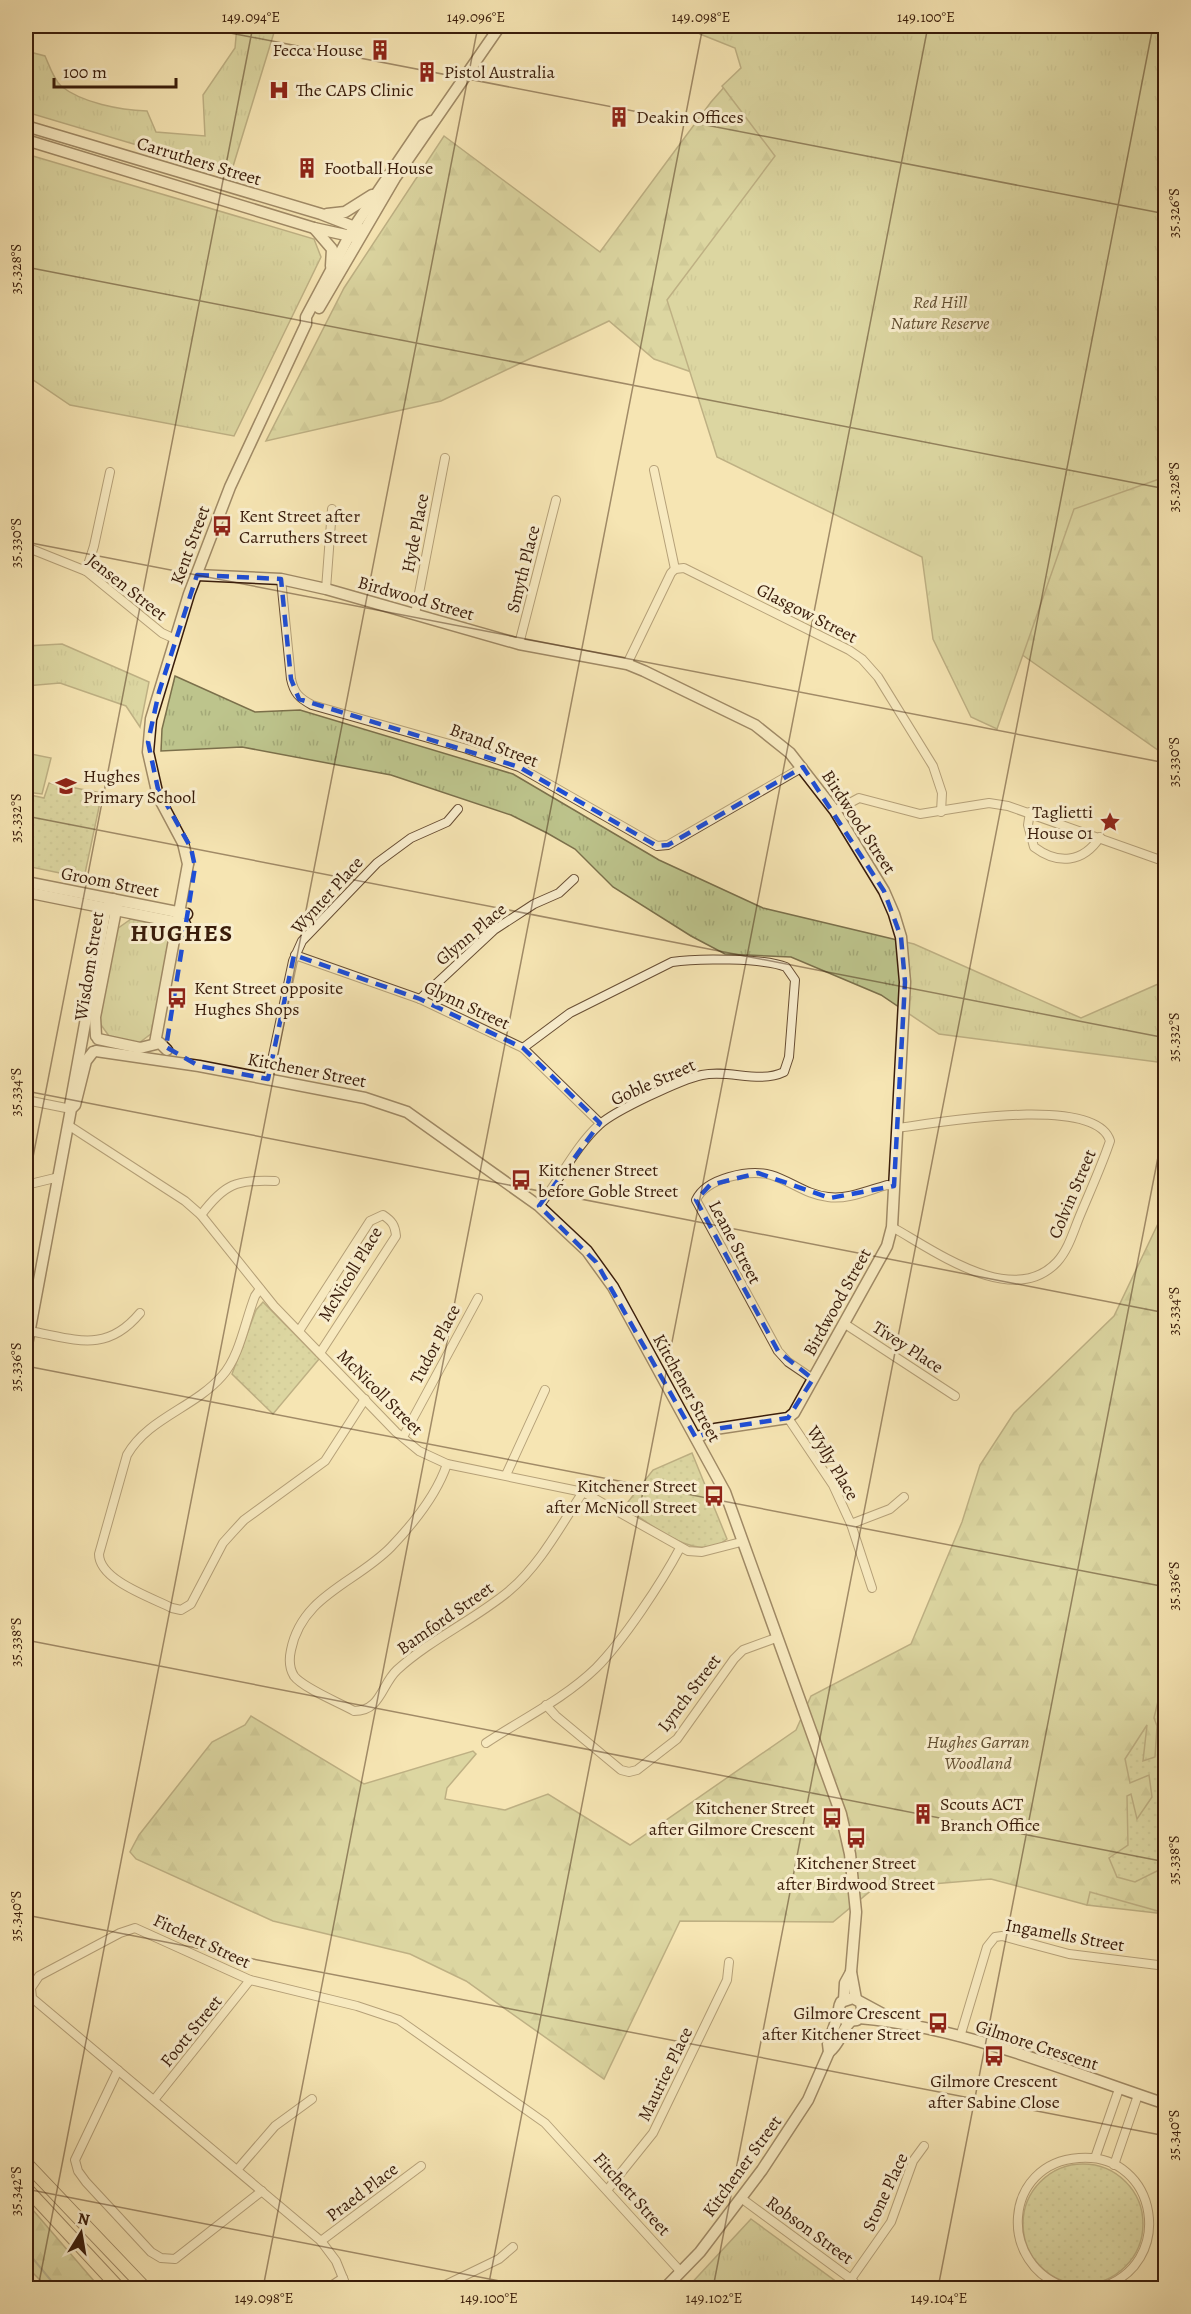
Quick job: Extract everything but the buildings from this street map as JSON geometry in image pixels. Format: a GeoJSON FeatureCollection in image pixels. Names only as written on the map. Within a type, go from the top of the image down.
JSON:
{"type":"FeatureCollection","features":[{"type":"Feature","properties":{"kind":"main road"},"geometry":{"type":"LineString","coordinates":[[26,2163],[145,2289]]}},
{"type":"Feature","properties":{"kind":"main road"},"geometry":{"type":"LineString","coordinates":[[26,2188],[119,2289]]}},
{"type":"Feature","properties":{"kind":"street","name":"Kent Street"},"geometry":{"type":"LineString","coordinates":[[158,1050],[183,919],[195,875],[194,857],[158,789],[148,752],[152,719],[196,575],[230,487],[306,324],[306,317],[331,269],[430,130],[432,121],[500,26]]}},
{"type":"Feature","properties":{"kind":"street","name":"Kent Street"},"geometry":{"type":"LineString","coordinates":[[306,324],[312,320],[377,190],[423,126],[432,121]]}},
{"type":"Feature","properties":{"kind":"street","name":"Carruthers Street"},"geometry":{"type":"LineString","coordinates":[[26,126],[321,214],[356,232]]}},
{"type":"Feature","properties":{"kind":"street","name":"Carruthers Street"},"geometry":{"type":"LineString","coordinates":[[26,141],[315,228],[356,232]]}},
{"type":"Feature","properties":{"kind":"street"},"geometry":{"type":"LineString","coordinates":[[321,214],[345,212],[377,190]]}},
{"type":"Feature","properties":{"kind":"street"},"geometry":{"type":"LineString","coordinates":[[315,228],[332,249],[331,269]]}},
{"type":"Feature","properties":{"kind":"street","name":"Hyde Place"},"geometry":{"type":"LineString","coordinates":[[415,614],[445,458]]}},
{"type":"Feature","properties":{"kind":"street"},"geometry":{"type":"LineString","coordinates":[[627,664],[670,573],[675,568],[654,470]]}},
{"type":"Feature","properties":{"kind":"street"},"geometry":{"type":"LineString","coordinates":[[86,571],[94,546],[110,472]]}},
{"type":"Feature","properties":{"kind":"street","name":"Smyth Place"},"geometry":{"type":"LineString","coordinates":[[519,644],[555,500]]}},
{"type":"Feature","properties":{"kind":"street"},"geometry":{"type":"LineString","coordinates":[[326,589],[332,509]]}},
{"type":"Feature","properties":{"kind":"street","name":"Jensen Street"},"geometry":{"type":"LineString","coordinates":[[26,547],[86,571],[162,633],[175,639]]}},
{"type":"Feature","properties":{"kind":"street","name":"Glasgow Street"},"geometry":{"type":"LineString","coordinates":[[675,568],[684,568],[849,650],[862,659],[878,676],[933,766],[942,793],[941,812]]}},
{"type":"Feature","properties":{"kind":"street","name":"Birdwood Street"},"geometry":{"type":"LineString","coordinates":[[196,575],[281,579],[326,589],[519,644],[627,664],[755,725],[790,753],[835,811],[884,891],[901,937],[905,982],[892,1227],[882,1256],[794,1413],[788,1418]]}},
{"type":"Feature","properties":{"kind":"street","name":"Brand Street"},"geometry":{"type":"LineString","coordinates":[[281,579],[291,679],[293,691],[299,699],[312,705],[467,749],[519,767],[657,846],[668,845],[803,767]]}},
{"type":"Feature","properties":{"kind":"street"},"geometry":{"type":"LineString","coordinates":[[835,811],[858,798],[920,814],[989,803],[1030,812],[1166,862]]}},
{"type":"Feature","properties":{"kind":"street","name":"Wynter Place"},"geometry":{"type":"LineString","coordinates":[[268,1079],[295,955],[302,941],[377,863],[411,838],[447,822],[458,809]]}},
{"type":"Feature","properties":{"kind":"street"},"geometry":{"type":"LineString","coordinates":[[1030,812],[1028,825],[1034,847],[1057,860],[1070,860],[1083,854],[1093,847],[1100,837]]}},
{"type":"Feature","properties":{"kind":"street","name":"Glynn Place"},"geometry":{"type":"LineString","coordinates":[[420,999],[494,930],[534,904],[559,893],[574,879]]}},
{"type":"Feature","properties":{"kind":"street","name":"Groom Street"},"geometry":{"type":"LineString","coordinates":[[26,882],[112,906]]}},
{"type":"Feature","properties":{"kind":"street","name":"Groom Street"},"geometry":{"type":"LineString","coordinates":[[26,892],[183,919]]}},
{"type":"Feature","properties":{"kind":"street","name":"Wisdom Street"},"geometry":{"type":"LineString","coordinates":[[97,1037],[95,1017],[112,906]]}},
{"type":"Feature","properties":{"kind":"street","name":"Wisdom Street"},"geometry":{"type":"LineString","coordinates":[[26,1350],[71,1109],[69,1104],[112,906]]}},
{"type":"Feature","properties":{"kind":"street","name":"Glynn Street"},"geometry":{"type":"LineString","coordinates":[[295,955],[420,999],[523,1048],[600,1124]]}},
{"type":"Feature","properties":{"kind":"street","name":"Goble Street"},"geometry":{"type":"LineString","coordinates":[[523,1048],[570,1013],[672,962],[690,959],[772,963],[783,965],[791,971],[795,980],[789,1057],[784,1072],[765,1077],[702,1075],[682,1082],[600,1124],[539,1206]]}},
{"type":"Feature","properties":{"kind":"street"},"geometry":{"type":"LineString","coordinates":[[89,1034],[97,1037],[99,1046],[94,1052],[85,1051],[82,1041],[89,1034]]}},
{"type":"Feature","properties":{"kind":"street","name":"Kitchener Street"},"geometry":{"type":"LineString","coordinates":[[97,1037],[129,1047],[158,1050],[199,1066],[365,1098],[407,1112],[539,1206],[578,1240],[596,1262],[613,1287],[725,1492],[844,1826],[854,1882],[856,1912],[851,1972],[859,2001]]}},
{"type":"Feature","properties":{"kind":"street","name":"Kitchener Street"},"geometry":{"type":"LineString","coordinates":[[94,1052],[158,1050]]}},
{"type":"Feature","properties":{"kind":"street","name":"Wisdom Street"},"geometry":{"type":"LineString","coordinates":[[71,1109],[75,1105],[87,1062],[94,1052]]}},
{"type":"Feature","properties":{"kind":"street"},"geometry":{"type":"LineString","coordinates":[[26,1100],[71,1109]]}},
{"type":"Feature","properties":{"kind":"street","name":"Colvin Street"},"geometry":{"type":"LineString","coordinates":[[892,1227],[979,1273],[1015,1281],[1032,1278],[1046,1272],[1066,1248],[1110,1141],[1107,1131],[1097,1124],[1040,1115],[978,1118],[897,1128]]}},
{"type":"Feature","properties":{"kind":"street","name":"McNicoll Street"},"geometry":{"type":"LineString","coordinates":[[68,1125],[185,1201],[201,1215],[260,1289],[365,1399],[419,1451],[447,1464],[583,1492],[626,1514],[680,1548],[702,1552],[741,1542]]}},
{"type":"Feature","properties":{"kind":"street","name":"Leane Street"},"geometry":{"type":"LineString","coordinates":[[813,1379],[788,1362],[778,1351],[696,1200],[701,1190],[710,1185],[758,1173],[772,1175],[814,1195],[830,1198],[894,1186]]}},
{"type":"Feature","properties":{"kind":"street"},"geometry":{"type":"LineString","coordinates":[[26,1185],[58,1177]]}},
{"type":"Feature","properties":{"kind":"street"},"geometry":{"type":"LineString","coordinates":[[201,1215],[222,1190],[233,1183],[275,1181]]}},
{"type":"Feature","properties":{"kind":"street","name":"McNicoll Place"},"geometry":{"type":"LineString","coordinates":[[299,1331],[370,1221],[383,1215],[390,1219],[395,1226],[396,1236],[320,1353]]}},
{"type":"Feature","properties":{"kind":"street"},"geometry":{"type":"LineString","coordinates":[[260,1289],[223,1375],[210,1388],[144,1434],[127,1455],[99,1554],[102,1570],[111,1577],[172,1608],[181,1610],[191,1604],[223,1543],[244,1520],[325,1461],[365,1399]]}},
{"type":"Feature","properties":{"kind":"street","name":"Tudor Place"},"geometry":{"type":"LineString","coordinates":[[403,1437],[478,1298]]}},
{"type":"Feature","properties":{"kind":"street"},"geometry":{"type":"LineString","coordinates":[[29,1330],[92,1342],[119,1333],[140,1313]]}},
{"type":"Feature","properties":{"kind":"street","name":"Tivey Place"},"geometry":{"type":"LineString","coordinates":[[845,1323],[955,1396]]}},
{"type":"Feature","properties":{"kind":"street"},"geometry":{"type":"LineString","coordinates":[[506,1475],[544,1390]]}},
{"type":"Feature","properties":{"kind":"street"},"geometry":{"type":"LineString","coordinates":[[696,1438],[715,1429],[788,1418]]}},
{"type":"Feature","properties":{"kind":"street","name":"Wylly Place"},"geometry":{"type":"LineString","coordinates":[[788,1418],[822,1466],[851,1524],[872,1588]]}},
{"type":"Feature","properties":{"kind":"street","name":"Bamford Street"},"geometry":{"type":"LineString","coordinates":[[447,1464],[435,1490],[390,1548],[317,1601],[304,1618],[293,1641],[290,1668],[295,1678],[354,1711],[364,1711],[373,1706],[395,1672],[512,1589],[548,1545],[583,1492]]}},
{"type":"Feature","properties":{"kind":"street","name":"Wylly Place"},"geometry":{"type":"LineString","coordinates":[[851,1524],[890,1509],[904,1497]]}},
{"type":"Feature","properties":{"kind":"street"},"geometry":{"type":"LineString","coordinates":[[486,1743],[546,1705],[595,1669],[609,1653],[680,1548]]}},
{"type":"Feature","properties":{"kind":"street","name":"Lynch Street"},"geometry":{"type":"LineString","coordinates":[[546,1705],[564,1723],[621,1770],[629,1772],[637,1770],[677,1739],[743,1650],[776,1638]]}},
{"type":"Feature","properties":{"kind":"street","name":"Fitchett Street"},"geometry":{"type":"LineString","coordinates":[[347,2289],[336,2261],[321,2241],[32,1998],[31,1988],[39,1976],[120,1933],[135,1928],[250,1980],[357,2006],[399,2020],[545,2123],[608,2189],[681,2272]]}},
{"type":"Feature","properties":{"kind":"street","name":"Ingamells Street"},"geometry":{"type":"LineString","coordinates":[[960,2037],[987,1947],[995,1936],[1069,1954],[1166,1966]]}},
{"type":"Feature","properties":{"kind":"street","name":"Maurice Place"},"geometry":{"type":"LineString","coordinates":[[608,2189],[635,2158],[658,2125],[727,1980],[729,1962]]}},
{"type":"Feature","properties":{"kind":"street","name":"Kitchener Street"},"geometry":{"type":"LineString","coordinates":[[844,2000],[845,1983],[851,1972]]}},
{"type":"Feature","properties":{"kind":"street","name":"Foott Street"},"geometry":{"type":"LineString","coordinates":[[154,2100],[250,1980]]}},
{"type":"Feature","properties":{"kind":"street"},"geometry":{"type":"LineString","coordinates":[[844,2000],[859,2001],[863,2010],[855,2020],[844,2019],[839,2013],[844,2000]]}},
{"type":"Feature","properties":{"kind":"street","name":"Gilmore Crescent"},"geometry":{"type":"LineString","coordinates":[[859,2001],[897,2022]]}},
{"type":"Feature","properties":{"kind":"street","name":"Kitchener Street"},"geometry":{"type":"LineString","coordinates":[[829,2052],[828,2044],[839,2013]]}},
{"type":"Feature","properties":{"kind":"street","name":"Kitchener Street"},"geometry":{"type":"LineString","coordinates":[[665,2289],[741,2198],[808,2100],[829,2052],[836,2046],[844,2028],[855,2020]]}},
{"type":"Feature","properties":{"kind":"street","name":"Gilmore Crescent"},"geometry":{"type":"LineString","coordinates":[[855,2020],[897,2022],[960,2037],[1166,2104]]}},
{"type":"Feature","properties":{"kind":"street"},"geometry":{"type":"LineString","coordinates":[[117,2070],[75,2160],[78,2171],[87,2182],[151,2252],[162,2258],[175,2259],[262,2191]]}},
{"type":"Feature","properties":{"kind":"street"},"geometry":{"type":"LineString","coordinates":[[1095,2158],[1119,2089]]}},
{"type":"Feature","properties":{"kind":"street"},"geometry":{"type":"LineString","coordinates":[[1114,2165],[1138,2095]]}},
{"type":"Feature","properties":{"kind":"street"},"geometry":{"type":"LineString","coordinates":[[237,2170],[275,2126],[312,2099]]}},
{"type":"Feature","properties":{"kind":"street","name":"Stone Place"},"geometry":{"type":"LineString","coordinates":[[851,2279],[891,2222],[913,2161],[924,2146]]}},
{"type":"Feature","properties":{"kind":"street"},"geometry":{"type":"LineString","coordinates":[[1068,2289],[1040,2275],[1026,2258],[1018,2237],[1019,2208],[1031,2183],[1053,2165],[1066,2160],[1095,2158],[1114,2165],[1130,2177],[1143,2192],[1150,2218],[1150,2231],[1145,2251],[1133,2268],[1123,2278],[1099,2289]]}},
{"type":"Feature","properties":{"kind":"street","name":"Praed Place"},"geometry":{"type":"LineString","coordinates":[[321,2241],[421,2166]]}},
{"type":"Feature","properties":{"kind":"street","name":"Robson Street"},"geometry":{"type":"LineString","coordinates":[[741,2198],[851,2279],[859,2289]]}},
{"type":"Feature","properties":{"kind":"street"},"geometry":{"type":"LineString","coordinates":[[439,2289],[499,2259],[513,2247]]}},
{"type":"Feature","properties":{"kind":"street"},"geometry":{"type":"LineString","coordinates":[[328,2289],[343,2278]]}},
{"type":"Feature","properties":{"kind":"highlighted area"},"geometry":{"type":"Polygon","coordinates":[[[197,575],[281,579],[291,679],[299,699],[519,767],[657,846],[668,845],[803,767],[884,891],[901,937],[905,982],[894,1186],[830,1198],[758,1173],[710,1185],[696,1200],[778,1351],[813,1379],[788,1418],[715,1429],[696,1438],[596,1262],[539,1206],[600,1123],[523,1048],[420,999],[294,955],[268,1079],[199,1066],[166,1047],[195,867],[191,848],[158,789],[148,742],[159,692],[197,575]]]}},
{"type":"Feature","properties":{"kind":"green space"},"geometry":{"type":"Polygon","coordinates":[[[237,26],[276,26],[231,173],[26,112],[26,51],[45,56],[58,83],[80,97],[113,107],[147,111],[156,132],[205,136],[203,95],[235,48],[237,26]]]}},
{"type":"Feature","properties":{"kind":"green space","name":"Red Hill Nature Reserve"},"geometry":{"type":"Polygon","coordinates":[[[690,26],[1165,26],[1165,477],[1074,509],[997,729],[971,717],[933,639],[922,557],[717,457],[667,300],[775,156],[722,86],[741,68],[735,48],[700,34],[690,26]]]}},
{"type":"Feature","properties":{"kind":"green space","name":"Red Hill Nature Reserve"},"geometry":{"type":"Polygon","coordinates":[[[1165,26],[1165,755],[1021,654],[983,614],[746,391],[654,359],[609,321],[441,401],[266,441],[344,288],[444,136],[600,252],[711,102],[750,58],[1165,26]]]}},
{"type":"Feature","properties":{"kind":"green space"},"geometry":{"type":"Polygon","coordinates":[[[26,154],[314,239],[321,257],[234,436],[70,405],[26,375],[26,154]]]}},
{"type":"Feature","properties":{"kind":"green space"},"geometry":{"type":"Polygon","coordinates":[[[62,644],[149,682],[140,727],[126,706],[60,683],[26,686],[26,646],[62,644]]]}},
{"type":"Feature","properties":{"kind":"green space"},"geometry":{"type":"Polygon","coordinates":[[[175,676],[255,712],[300,710],[513,774],[659,860],[763,908],[914,944],[1081,1018],[1165,981],[1165,1063],[939,1034],[881,995],[791,957],[725,954],[691,936],[613,887],[575,849],[547,833],[511,815],[391,775],[242,747],[161,751],[162,729],[175,676]]]}},
{"type":"Feature","properties":{"kind":"green space"},"geometry":{"type":"Polygon","coordinates":[[[26,753],[51,758],[42,794],[26,792],[26,753]]]}},
{"type":"Feature","properties":{"kind":"green space"},"geometry":{"type":"Polygon","coordinates":[[[49,783],[102,793],[84,878],[26,866],[26,794],[44,798],[49,783]]]}},
{"type":"Feature","properties":{"kind":"green space"},"geometry":{"type":"Polygon","coordinates":[[[131,919],[162,926],[170,941],[152,1033],[139,1043],[109,1036],[99,1022],[117,929],[131,919]]]}},
{"type":"Feature","properties":{"kind":"green space","name":"Hughes Garran Woodland"},"geometry":{"type":"Polygon","coordinates":[[[1165,1209],[1166,1639],[1163,1680],[1154,1718],[1157,1726],[1155,1757],[1143,1761],[1147,1725],[1125,1759],[1130,1783],[1149,1775],[1152,1797],[1137,1819],[1131,1794],[1127,1796],[1128,1845],[1109,1858],[1117,1877],[1135,1882],[1163,1868],[1165,1872],[1165,1913],[1090,1892],[1087,1905],[991,1879],[873,1889],[833,1922],[680,1921],[604,2079],[466,1981],[410,1954],[273,1921],[136,1859],[130,1852],[139,1835],[212,1742],[245,1725],[251,1716],[364,1784],[473,1751],[476,1754],[447,1788],[445,1799],[505,1810],[548,1794],[630,1845],[796,1730],[811,1696],[911,1644],[962,1522],[980,1465],[1014,1413],[1114,1316],[1165,1209]]]}},
{"type":"Feature","properties":{"kind":"green space"},"geometry":{"type":"Polygon","coordinates":[[[263,1302],[319,1359],[273,1414],[232,1374],[256,1310],[263,1302]]]}},
{"type":"Feature","properties":{"kind":"green space"},"geometry":{"type":"Polygon","coordinates":[[[1165,1331],[1165,1914],[1087,1905],[1165,1331]]]}},
{"type":"Feature","properties":{"kind":"green space"},"geometry":{"type":"Polygon","coordinates":[[[692,1453],[727,1539],[715,1546],[688,1545],[674,1539],[624,1507],[653,1470],[692,1453]]]}},
{"type":"Feature","properties":{"kind":"green space"},"geometry":{"type":"Polygon","coordinates":[[[1083,2164],[1106,2169],[1125,2182],[1138,2201],[1143,2224],[1138,2247],[1125,2266],[1106,2279],[1083,2284],[1060,2279],[1041,2266],[1028,2247],[1023,2224],[1028,2201],[1041,2182],[1060,2169],[1083,2164]]]}},
{"type":"Feature","properties":{"kind":"green space"},"geometry":{"type":"Polygon","coordinates":[[[26,2202],[100,2288],[48,2288],[31,2271],[26,2275],[26,2202]]]}},
{"type":"Feature","properties":{"kind":"green space"},"geometry":{"type":"Polygon","coordinates":[[[751,2219],[845,2288],[687,2288],[751,2219]]]}},
{"type":"Feature","properties":{"kind":"waterway"},"geometry":{"type":"LineString","coordinates":[[26,2250],[57,2288]]}},
{"type":"Feature","properties":{"kind":"place","name":"Fecca House"},"geometry":{"type":"Point","coordinates":[380,50]}},
{"type":"Feature","properties":{"kind":"place","name":"Pistol Australia"},"geometry":{"type":"Point","coordinates":[427,72]}},
{"type":"Feature","properties":{"kind":"place","name":"The CAPS Clinic"},"geometry":{"type":"Point","coordinates":[279,90]}},
{"type":"Feature","properties":{"kind":"place","name":"Deakin Offices"},"geometry":{"type":"Point","coordinates":[619,117]}},
{"type":"Feature","properties":{"kind":"place","name":"Football House"},"geometry":{"type":"Point","coordinates":[307,168]}},
{"type":"Feature","properties":{"kind":"place","name":"Kent Street after Carruthers Street"},"geometry":{"type":"Point","coordinates":[222,526]}},
{"type":"Feature","properties":{"kind":"place","name":"Hughes Primary School"},"geometry":{"type":"Point","coordinates":[66,786]}},
{"type":"Feature","properties":{"kind":"place","name":"Taglietti House 01"},"geometry":{"type":"Point","coordinates":[1110,822]}},
{"type":"Feature","properties":{"kind":"place","name":"Kent Street opposite Hughes Shops"},"geometry":{"type":"Point","coordinates":[177,998]}},
{"type":"Feature","properties":{"kind":"place","name":"Kitchener Street before Goble Street"},"geometry":{"type":"Point","coordinates":[521,1180]}},
{"type":"Feature","properties":{"kind":"place","name":"Kitchener Street after McNicoll Street"},"geometry":{"type":"Point","coordinates":[714,1496]}},
{"type":"Feature","properties":{"kind":"place","name":"Scouts ACT Branch Office"},"geometry":{"type":"Point","coordinates":[923,1814]}},
{"type":"Feature","properties":{"kind":"place","name":"Kitchener Street after Gilmore Crescent"},"geometry":{"type":"Point","coordinates":[832,1818]}},
{"type":"Feature","properties":{"kind":"place","name":"Kitchener Street after Birdwood Street"},"geometry":{"type":"Point","coordinates":[856,1838]}},
{"type":"Feature","properties":{"kind":"place","name":"Gilmore Crescent after Kitchener Street"},"geometry":{"type":"Point","coordinates":[938,2023]}},
{"type":"Feature","properties":{"kind":"place","name":"Gilmore Crescent after Sabine Close"},"geometry":{"type":"Point","coordinates":[994,2056]}},
{"type":"Feature","properties":{"kind":"district","name":"HUGHES"},"geometry":{"type":"Point","coordinates":[182,933]}}]}
